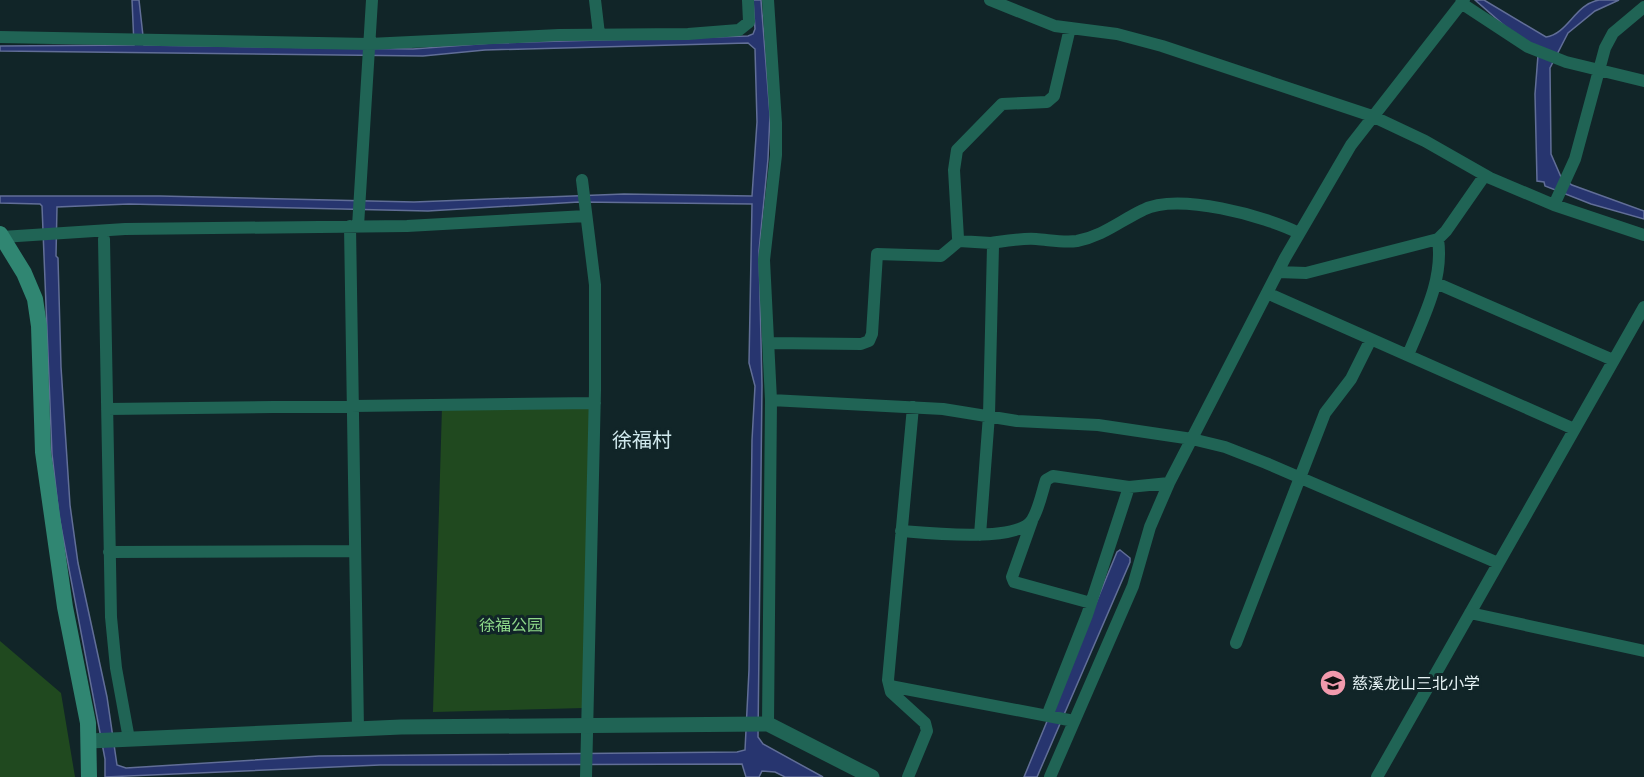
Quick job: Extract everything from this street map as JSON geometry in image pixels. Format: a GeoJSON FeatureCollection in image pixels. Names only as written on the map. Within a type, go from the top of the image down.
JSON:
{"type":"FeatureCollection","features":[{"type":"Feature","properties":{"kind":"main road"},"geometry":{"type":"LineString","coordinates":[[1,235],[24,273],[35,299],[39,326],[43,452],[64,607],[88,723],[89,777]]}},
{"type":"Feature","properties":{"kind":"street"},"geometry":{"type":"LineString","coordinates":[[358,729],[352,406],[354,226],[372,0]]}},
{"type":"Feature","properties":{"kind":"street"},"geometry":{"type":"LineString","coordinates":[[595,0],[599,34]]}},
{"type":"Feature","properties":{"kind":"street"},"geometry":{"type":"LineString","coordinates":[[0,38],[369,44],[739,30],[749,22],[748,0]]}},
{"type":"Feature","properties":{"kind":"street"},"geometry":{"type":"LineString","coordinates":[[768,0],[776,123],[776,155],[764,260],[770,343],[771,400],[768,724]]}},
{"type":"Feature","properties":{"kind":"street"},"geometry":{"type":"LineString","coordinates":[[990,0],[1026,16],[1070,28],[1117,34],[1162,46],[1372,116],[1425,141],[1485,175],[1554,205],[1644,236]]}},
{"type":"Feature","properties":{"kind":"street"},"geometry":{"type":"LineString","coordinates":[[1050,777],[1133,586],[1150,527],[1169,483],[1278,272],[1328,181],[1372,116],[1463,2],[1528,47],[1566,62],[1644,81]]}},
{"type":"Feature","properties":{"kind":"street"},"geometry":{"type":"LineString","coordinates":[[1554,205],[1575,159],[1597,70],[1613,33],[1644,7]]}},
{"type":"Feature","properties":{"kind":"street"},"geometry":{"type":"LineString","coordinates":[[959,241],[954,170],[957,150],[1002,104],[1047,102],[1054,96],[1070,28]]}},
{"type":"Feature","properties":{"kind":"street"},"geometry":{"type":"LineString","coordinates":[[1278,272],[1306,273],[1438,239],[1485,175]]}},
{"type":"Feature","properties":{"kind":"street"},"geometry":{"type":"LineString","coordinates":[[582,180],[594,285],[595,403],[586,777]]}},
{"type":"Feature","properties":{"kind":"street"},"geometry":{"type":"LineString","coordinates":[[770,343],[861,344],[868,341],[873,334],[877,254],[941,256],[959,241],[990,243],[1034,239],[1076,241],[1102,234],[1143,210],[1171,205],[1218,207],[1246,213],[1299,233]]}},
{"type":"Feature","properties":{"kind":"street"},"geometry":{"type":"LineString","coordinates":[[1,235],[125,229],[354,226],[586,216]]}},
{"type":"Feature","properties":{"kind":"street"},"geometry":{"type":"LineString","coordinates":[[104,239],[109,552],[115,658],[129,739]]}},
{"type":"Feature","properties":{"kind":"street"},"geometry":{"type":"LineString","coordinates":[[1408,355],[1436,282],[1440,251],[1438,239]]}},
{"type":"Feature","properties":{"kind":"street"},"geometry":{"type":"LineString","coordinates":[[980,535],[989,416],[993,268],[990,243]]}},
{"type":"Feature","properties":{"kind":"street"},"geometry":{"type":"LineString","coordinates":[[1436,282],[1614,360]]}},
{"type":"Feature","properties":{"kind":"street"},"geometry":{"type":"LineString","coordinates":[[1267,293],[1574,429]]}},
{"type":"Feature","properties":{"kind":"street"},"geometry":{"type":"LineString","coordinates":[[1377,777],[1644,307]]}},
{"type":"Feature","properties":{"kind":"street"},"geometry":{"type":"LineString","coordinates":[[1236,642],[1325,413],[1351,379],[1371,339]]}},
{"type":"Feature","properties":{"kind":"street"},"geometry":{"type":"LineString","coordinates":[[771,400],[913,407],[1017,421],[1098,425],[1192,439],[1225,447],[1300,477],[1498,563]]}},
{"type":"Feature","properties":{"kind":"street"},"geometry":{"type":"LineString","coordinates":[[107,409],[595,403]]}},
{"type":"Feature","properties":{"kind":"street"},"geometry":{"type":"LineString","coordinates":[[908,777],[927,731],[925,723],[891,692],[890,686],[891,634],[913,407]]}},
{"type":"Feature","properties":{"kind":"street"},"geometry":{"type":"LineString","coordinates":[[1091,603],[1014,582],[1012,577],[1046,480],[1053,476],[1129,487],[1169,483]]}},
{"type":"Feature","properties":{"kind":"street"},"geometry":{"type":"LineString","coordinates":[[1047,716],[1091,603],[1129,487]]}},
{"type":"Feature","properties":{"kind":"street"},"geometry":{"type":"LineString","coordinates":[[901,531],[980,535],[1005,532],[1032,521]]}},
{"type":"Feature","properties":{"kind":"street"},"geometry":{"type":"LineString","coordinates":[[109,552],[355,551]]}},
{"type":"Feature","properties":{"kind":"street"},"geometry":{"type":"LineString","coordinates":[[1470,613],[1644,651]]}},
{"type":"Feature","properties":{"kind":"street"},"geometry":{"type":"LineString","coordinates":[[890,686],[1074,721]]}},
{"type":"Feature","properties":{"kind":"street"},"geometry":{"type":"LineString","coordinates":[[89,741],[358,729],[768,724],[872,777]]}},
{"type":"Feature","properties":{"kind":"green space","name":"徐福公园"},"geometry":{"type":"Polygon","coordinates":[[[591,406],[584,708],[433,712],[442,407],[591,406]]]}},
{"type":"Feature","properties":{"kind":"green space"},"geometry":{"type":"Polygon","coordinates":[[[0,641],[61,693],[75,777],[0,777],[0,641]]]}},
{"type":"Feature","properties":{"kind":"water"},"geometry":{"type":"Polygon","coordinates":[[[132,0],[139,0],[144,45],[413,49],[492,43],[748,36],[753,34],[755,29],[753,0],[761,0],[770,115],[759,251],[762,385],[758,737],[763,744],[823,777],[785,777],[775,772],[762,771],[759,777],[746,777],[742,764],[380,765],[105,777],[105,759],[59,516],[52,454],[42,206],[40,204],[0,203],[0,196],[160,196],[414,202],[624,194],[752,196],[757,122],[755,49],[748,43],[485,50],[423,56],[0,51],[0,46],[134,45],[132,0]],[[579,202],[428,211],[129,204],[57,207],[56,256],[58,258],[61,367],[70,505],[78,563],[107,697],[117,765],[126,768],[319,756],[737,752],[745,750],[749,670],[752,440],[755,386],[749,363],[752,204],[579,202]]]}},
{"type":"Feature","properties":{"kind":"water"},"geometry":{"type":"Polygon","coordinates":[[[1475,0],[1484,0],[1546,37],[1560,31],[1577,13],[1591,3],[1599,0],[1619,0],[1595,11],[1568,33],[1550,68],[1551,154],[1561,177],[1572,185],[1644,211],[1644,219],[1591,204],[1545,186],[1544,182],[1537,181],[1535,94],[1538,55],[1475,0]]]}},
{"type":"Feature","properties":{"kind":"water"},"geometry":{"type":"Polygon","coordinates":[[[1120,550],[1130,558],[1130,562],[1037,777],[1024,777],[1117,552],[1120,550]]]}},
{"type":"Feature","properties":{"kind":"place","name":"慈溪龙山三北小学"},"geometry":{"type":"Point","coordinates":[1333,683]}},
{"type":"Feature","properties":{"kind":"district","name":"徐福村"},"geometry":{"type":"Point","coordinates":[642,440]}}]}
